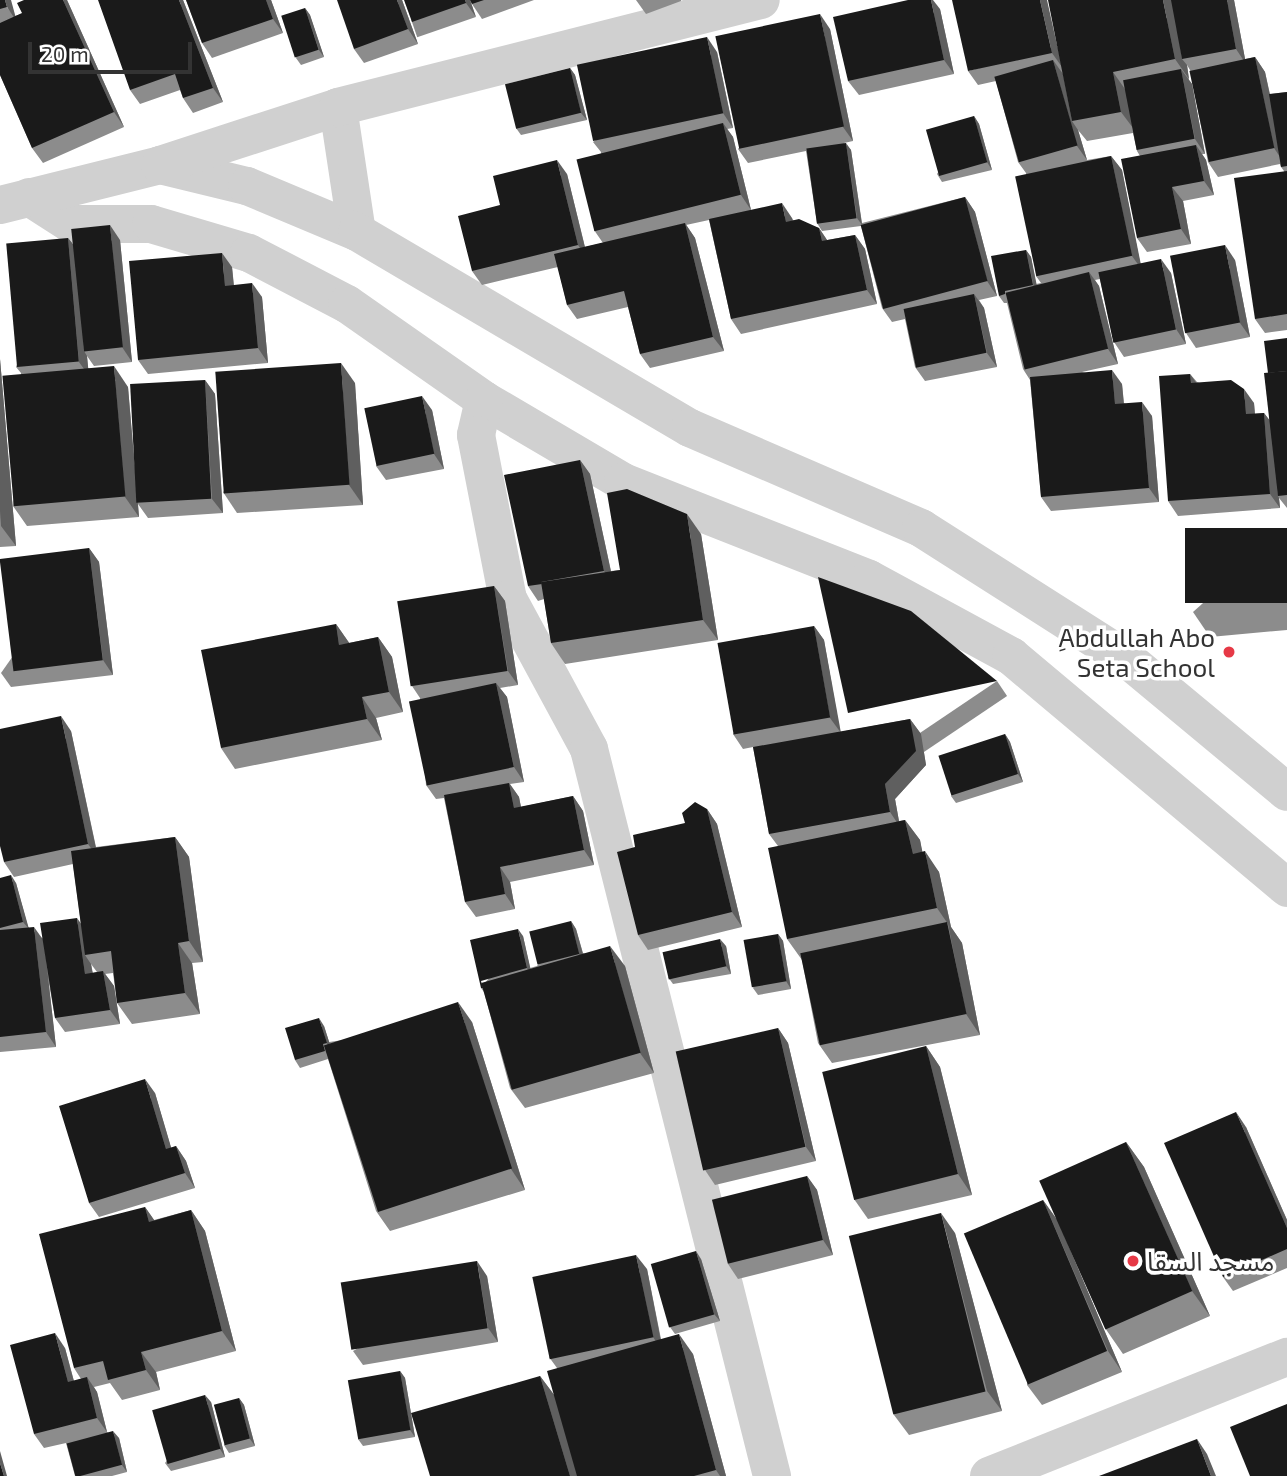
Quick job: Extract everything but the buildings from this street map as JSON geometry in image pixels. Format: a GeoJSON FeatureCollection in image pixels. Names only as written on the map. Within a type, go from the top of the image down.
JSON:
{"type":"FeatureCollection","features":[{"type":"Feature","properties":{"kind":"street"},"geometry":{"type":"LineString","coordinates":[[15,201],[160,165],[338,107],[761,0]]}},
{"type":"Feature","properties":{"kind":"street"},"geometry":{"type":"LineString","coordinates":[[338,107],[357,232]]}},
{"type":"Feature","properties":{"kind":"street"},"geometry":{"type":"LineString","coordinates":[[160,165],[247,186],[357,232],[690,428],[921,528],[1034,594],[1128,659],[1287,792]]}},
{"type":"Feature","properties":{"kind":"street"},"geometry":{"type":"LineString","coordinates":[[15,201],[71,224],[151,224],[249,253],[347,304],[484,400],[623,482],[869,579],[1011,656],[1287,888]]}},
{"type":"Feature","properties":{"kind":"street"},"geometry":{"type":"LineString","coordinates":[[484,400],[476,435],[508,599],[589,749],[772,1476]]}},
{"type":"Feature","properties":{"kind":"street"},"geometry":{"type":"LineString","coordinates":[[989,1476],[1287,1357]]}},
{"type":"Feature","properties":{"kind":"place","name":"ِAbdullah Abo Seta School"},"geometry":{"type":"Point","coordinates":[1229,652]}},
{"type":"Feature","properties":{"kind":"place","name":"مسجد السقا"},"geometry":{"type":"Point","coordinates":[1133,1261]}}]}
